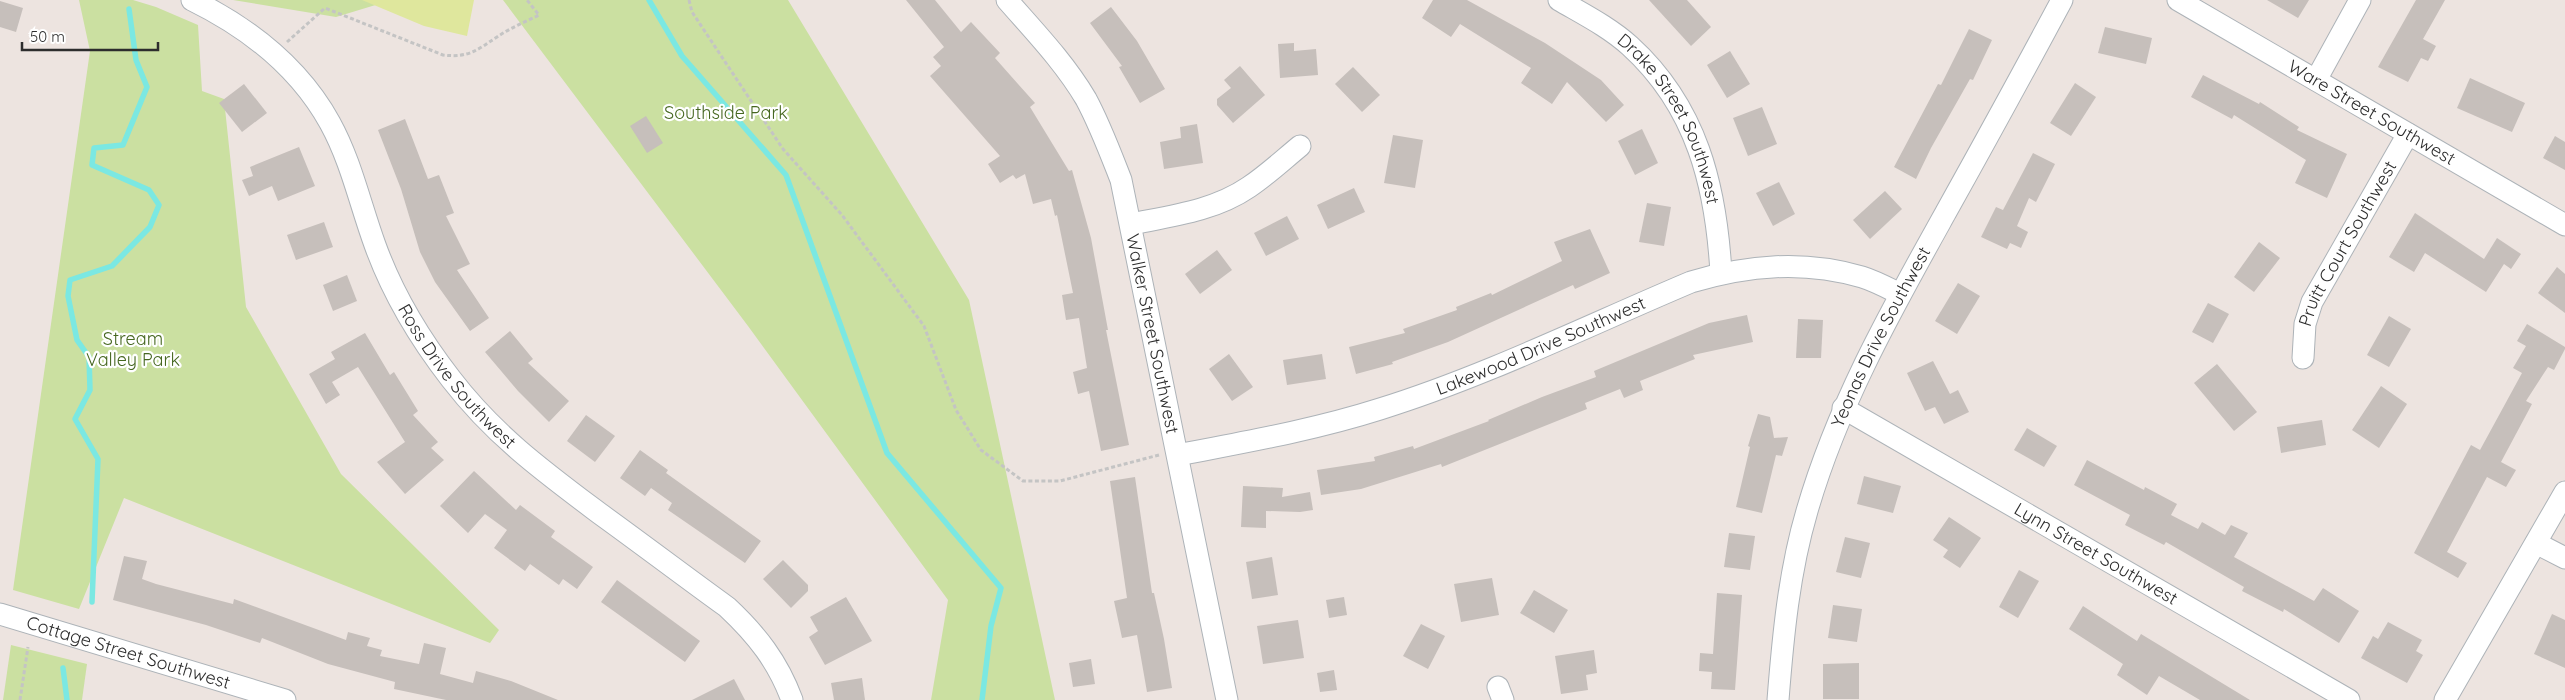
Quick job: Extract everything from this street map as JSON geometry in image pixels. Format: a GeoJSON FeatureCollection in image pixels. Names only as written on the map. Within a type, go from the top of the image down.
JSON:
{"type":"FeatureCollection","features":[{"type":"Feature","properties":{"kind":"street","name":"Ross Drive Southwest"},"geometry":{"type":"LineString","coordinates":[[192,0],[222,15],[252,35],[279,58],[304,85],[330,123],[346,157],[376,247],[394,287],[419,332],[450,378],[487,422],[525,457],[727,608],[749,628],[768,651],[784,678],[792,700]]}},
{"type":"Feature","properties":{"kind":"street","name":"Walker Street Southwest"},"geometry":{"type":"LineString","coordinates":[[1007,0],[1055,55],[1086,99],[1105,137],[1121,180],[1227,700]]}},
{"type":"Feature","properties":{"kind":"street","name":"Drake Street Southwest"},"geometry":{"type":"LineString","coordinates":[[1559,0],[1606,27],[1630,45],[1653,69],[1673,98],[1691,130],[1705,163],[1714,198],[1722,273]]}},
{"type":"Feature","properties":{"kind":"street","name":"Yeonas Drive Southwest"},"geometry":{"type":"LineString","coordinates":[[1778,700],[1783,636],[1793,568],[1807,512],[1843,408],[1900,294],[2062,0]]}},
{"type":"Feature","properties":{"kind":"street","name":"Ware Street Southwest"},"geometry":{"type":"LineString","coordinates":[[2178,0],[2565,225]]}},
{"type":"Feature","properties":{"kind":"street"},"geometry":{"type":"LineString","coordinates":[[2316,80],[2360,0]]}},
{"type":"Feature","properties":{"kind":"street","name":"Pruitt Court Southwest"},"geometry":{"type":"LineString","coordinates":[[2303,358],[2305,324],[2312,302],[2408,134]]}},
{"type":"Feature","properties":{"kind":"street"},"geometry":{"type":"LineString","coordinates":[[1131,224],[1193,212],[1222,202],[1248,188],[1300,146]]}},
{"type":"Feature","properties":{"kind":"street","name":"Lakewood Drive Southwest"},"geometry":{"type":"LineString","coordinates":[[1177,453],[1308,428],[1380,410],[1435,390],[1691,282],[1722,273],[1753,268],[1790,266],[1831,270],[1864,277],[1900,294]]}},
{"type":"Feature","properties":{"kind":"street","name":"Lynn Street Southwest"},"geometry":{"type":"LineString","coordinates":[[1843,408],[2349,700]]}},
{"type":"Feature","properties":{"kind":"street"},"geometry":{"type":"LineString","coordinates":[[2445,700],[2565,492]]}},
{"type":"Feature","properties":{"kind":"street"},"geometry":{"type":"LineString","coordinates":[[2536,543],[2565,558]]}},
{"type":"Feature","properties":{"kind":"street","name":"Cottage Street Southwest"},"geometry":{"type":"LineString","coordinates":[[0,614],[240,693],[285,700]]}},
{"type":"Feature","properties":{"kind":"path"},"geometry":{"type":"LineString","coordinates":[[279,58],[288,40],[325,8],[444,55],[460,57],[484,48],[497,37],[539,15],[527,0]]}},
{"type":"Feature","properties":{"kind":"path"},"geometry":{"type":"LineString","coordinates":[[689,0],[692,12],[783,149],[842,214],[924,326],[956,410],[981,450],[1023,481],[1060,481],[1177,453]]}},
{"type":"Feature","properties":{"kind":"path"},"geometry":{"type":"LineString","coordinates":[[20,700],[28,647]]}},
{"type":"Feature","properties":{"kind":"green space","name":"Stream Valley Park"},"geometry":{"type":"Polygon","coordinates":[[[79,0],[133,0],[156,7],[198,25],[202,91],[224,99],[246,307],[341,474],[499,630],[490,643],[124,498],[79,609],[13,590],[90,51],[79,0]]]}},
{"type":"Feature","properties":{"kind":"green space"},"geometry":{"type":"Polygon","coordinates":[[[233,0],[392,0],[336,17],[233,0]]]}},
{"type":"Feature","properties":{"kind":"green space"},"geometry":{"type":"Polygon","coordinates":[[[362,0],[474,0],[467,36],[424,26],[362,0]]]}},
{"type":"Feature","properties":{"kind":"green space","name":"Southside Park"},"geometry":{"type":"Polygon","coordinates":[[[503,0],[788,0],[969,300],[1055,700],[931,700],[948,600],[748,326],[503,0]]]}},
{"type":"Feature","properties":{"kind":"green space"},"geometry":{"type":"Polygon","coordinates":[[[11,645],[87,664],[82,700],[3,700],[11,645]]]}},
{"type":"Feature","properties":{"kind":"building"},"geometry":{"type":"Polygon","coordinates":[[[906,0],[935,0],[961,32],[971,22],[1000,53],[995,58],[1035,103],[1030,107],[1069,171],[1072,170],[1091,238],[1108,330],[1106,330],[1129,445],[1101,451],[1089,391],[1078,394],[1073,372],[1087,368],[1079,318],[1066,320],[1062,295],[1073,293],[1057,215],[1055,216],[1051,199],[1033,204],[1025,174],[1016,179],[1013,175],[1000,183],[988,164],[1000,156],[930,76],[941,66],[933,57],[944,47],[906,0]]]}},
{"type":"Feature","properties":{"kind":"building"},"geometry":{"type":"Polygon","coordinates":[[[1433,0],[1467,0],[1545,43],[1601,80],[1624,105],[1606,122],[1567,82],[1552,104],[1521,83],[1531,68],[1460,24],[1451,37],[1422,18],[1433,0]]]}},
{"type":"Feature","properties":{"kind":"building"},"geometry":{"type":"Polygon","coordinates":[[[1649,0],[1687,0],[1711,27],[1691,46],[1649,0]]]}},
{"type":"Feature","properties":{"kind":"building"},"geometry":{"type":"Polygon","coordinates":[[[2267,0],[2309,0],[2298,18],[2267,0]]]}},
{"type":"Feature","properties":{"kind":"building"},"geometry":{"type":"Polygon","coordinates":[[[2416,0],[2445,0],[2423,39],[2436,46],[2428,61],[2421,58],[2408,82],[2378,67],[2416,0]]]}},
{"type":"Feature","properties":{"kind":"building"},"geometry":{"type":"Polygon","coordinates":[[[0,1],[23,8],[16,32],[0,27],[0,1]]]}},
{"type":"Feature","properties":{"kind":"building"},"geometry":{"type":"Polygon","coordinates":[[[1111,7],[1137,41],[1165,89],[1140,103],[1119,67],[1122,66],[1090,23],[1111,7]]]}},
{"type":"Feature","properties":{"kind":"building"},"geometry":{"type":"Polygon","coordinates":[[[2105,27],[2152,38],[2146,64],[2098,53],[2105,27]]]}},
{"type":"Feature","properties":{"kind":"building"},"geometry":{"type":"Polygon","coordinates":[[[1969,29],[1992,40],[1973,80],[1970,79],[1931,148],[1916,179],[1894,167],[1938,84],[1941,85],[1969,29]]]}},
{"type":"Feature","properties":{"kind":"building"},"geometry":{"type":"Polygon","coordinates":[[[1294,43],[1294,51],[1316,49],[1318,75],[1280,78],[1278,44],[1294,43]]]}},
{"type":"Feature","properties":{"kind":"building"},"geometry":{"type":"Polygon","coordinates":[[[1730,51],[1750,84],[1727,98],[1707,65],[1730,51]]]}},
{"type":"Feature","properties":{"kind":"building"},"geometry":{"type":"Polygon","coordinates":[[[1240,66],[1265,95],[1233,123],[1217,105],[1217,99],[1231,88],[1224,80],[1240,66]]]}},
{"type":"Feature","properties":{"kind":"building"},"geometry":{"type":"Polygon","coordinates":[[[1353,67],[1380,95],[1362,112],[1335,84],[1353,67]]]}},
{"type":"Feature","properties":{"kind":"building"},"geometry":{"type":"Polygon","coordinates":[[[2203,75],[2259,104],[2260,102],[2299,127],[2297,130],[2347,154],[2327,198],[2295,183],[2306,160],[2234,115],[2232,119],[2191,97],[2203,75]]]}},
{"type":"Feature","properties":{"kind":"building"},"geometry":{"type":"Polygon","coordinates":[[[2470,78],[2525,103],[2512,132],[2457,108],[2470,78]]]}},
{"type":"Feature","properties":{"kind":"building"},"geometry":{"type":"Polygon","coordinates":[[[2075,83],[2096,97],[2071,136],[2050,123],[2075,83]]]}},
{"type":"Feature","properties":{"kind":"building"},"geometry":{"type":"Polygon","coordinates":[[[244,84],[267,113],[242,132],[219,103],[244,84]]]}},
{"type":"Feature","properties":{"kind":"building"},"geometry":{"type":"Polygon","coordinates":[[[1762,107],[1777,144],[1748,156],[1733,118],[1762,107]]]}},
{"type":"Feature","properties":{"kind":"building"},"geometry":{"type":"Polygon","coordinates":[[[646,116],[663,143],[647,153],[630,126],[646,116]]]}},
{"type":"Feature","properties":{"kind":"building"},"geometry":{"type":"Polygon","coordinates":[[[405,119],[428,179],[439,175],[454,213],[446,216],[470,264],[457,270],[489,318],[470,331],[435,282],[420,252],[401,189],[378,130],[405,119]]]}},
{"type":"Feature","properties":{"kind":"building"},"geometry":{"type":"Polygon","coordinates":[[[1197,124],[1203,163],[1164,169],[1160,142],[1181,138],[1180,127],[1197,124]]]}},
{"type":"Feature","properties":{"kind":"building"},"geometry":{"type":"Polygon","coordinates":[[[1642,129],[1658,163],[1635,175],[1618,141],[1642,129]]]}},
{"type":"Feature","properties":{"kind":"building"},"geometry":{"type":"Polygon","coordinates":[[[1393,135],[1423,140],[1415,188],[1384,183],[1393,135]]]}},
{"type":"Feature","properties":{"kind":"building"},"geometry":{"type":"Polygon","coordinates":[[[2555,136],[2565,142],[2565,170],[2543,158],[2555,136]]]}},
{"type":"Feature","properties":{"kind":"building"},"geometry":{"type":"Polygon","coordinates":[[[299,147],[315,186],[278,201],[272,186],[249,196],[242,180],[253,176],[250,167],[299,147]]]}},
{"type":"Feature","properties":{"kind":"building"},"geometry":{"type":"Polygon","coordinates":[[[2033,153],[2055,164],[2036,202],[2029,198],[2017,226],[2028,232],[2021,248],[2010,243],[2007,249],[1981,237],[1996,207],[2003,210],[2033,153]]]}},
{"type":"Feature","properties":{"kind":"building"},"geometry":{"type":"Polygon","coordinates":[[[1779,182],[1795,214],[1773,226],[1756,193],[1779,182]]]}},
{"type":"Feature","properties":{"kind":"building"},"geometry":{"type":"Polygon","coordinates":[[[1354,188],[1365,212],[1328,229],[1317,205],[1354,188]]]}},
{"type":"Feature","properties":{"kind":"building"},"geometry":{"type":"Polygon","coordinates":[[[1885,191],[1902,209],[1870,239],[1853,220],[1885,191]]]}},
{"type":"Feature","properties":{"kind":"building"},"geometry":{"type":"Polygon","coordinates":[[[1647,203],[1671,207],[1664,246],[1639,242],[1647,203]]]}},
{"type":"Feature","properties":{"kind":"building"},"geometry":{"type":"Polygon","coordinates":[[[2415,213],[2484,259],[2497,238],[2521,254],[2511,269],[2504,264],[2486,292],[2425,253],[2414,272],[2389,257],[2415,213]]]}},
{"type":"Feature","properties":{"kind":"building"},"geometry":{"type":"Polygon","coordinates":[[[1287,216],[1299,239],[1266,256],[1254,233],[1287,216]]]}},
{"type":"Feature","properties":{"kind":"building"},"geometry":{"type":"Polygon","coordinates":[[[324,222],[333,247],[296,260],[287,235],[324,222]]]}},
{"type":"Feature","properties":{"kind":"building"},"geometry":{"type":"Polygon","coordinates":[[[1590,229],[1610,273],[1575,289],[1573,285],[1448,342],[1392,362],[1393,364],[1356,374],[1349,347],[1405,333],[1403,329],[1457,310],[1456,307],[1491,293],[1492,295],[1562,261],[1554,242],[1590,229]]]}},
{"type":"Feature","properties":{"kind":"building"},"geometry":{"type":"Polygon","coordinates":[[[2259,242],[2280,258],[2254,292],[2234,277],[2259,242]]]}},
{"type":"Feature","properties":{"kind":"building"},"geometry":{"type":"Polygon","coordinates":[[[1217,250],[1232,270],[1200,294],[1185,274],[1217,250]]]}},
{"type":"Feature","properties":{"kind":"building"},"geometry":{"type":"Polygon","coordinates":[[[2557,267],[2565,274],[2565,313],[2538,293],[2557,267]]]}},
{"type":"Feature","properties":{"kind":"building"},"geometry":{"type":"Polygon","coordinates":[[[347,275],[357,301],[333,311],[323,285],[347,275]]]}},
{"type":"Feature","properties":{"kind":"building"},"geometry":{"type":"Polygon","coordinates":[[[1958,283],[1980,296],[1957,334],[1935,321],[1958,283]]]}},
{"type":"Feature","properties":{"kind":"building"},"geometry":{"type":"Polygon","coordinates":[[[2208,303],[2229,314],[2213,343],[2192,332],[2208,303]]]}},
{"type":"Feature","properties":{"kind":"building"},"geometry":{"type":"Polygon","coordinates":[[[1747,315],[1753,342],[1693,355],[1695,359],[1640,381],[1643,390],[1624,398],[1620,389],[1585,403],[1587,409],[1442,467],[1441,464],[1361,489],[1321,495],[1317,470],[1375,461],[1374,457],[1413,446],[1414,449],[1489,421],[1542,397],[1596,377],[1594,371],[1709,323],[1747,315]]]}},
{"type":"Feature","properties":{"kind":"building"},"geometry":{"type":"Polygon","coordinates":[[[2389,316],[2411,329],[2389,367],[2367,355],[2389,316]]]}},
{"type":"Feature","properties":{"kind":"building"},"geometry":{"type":"Polygon","coordinates":[[[1798,319],[1823,320],[1821,358],[1796,358],[1798,319]]]}},
{"type":"Feature","properties":{"kind":"building"},"geometry":{"type":"Polygon","coordinates":[[[2527,324],[2565,347],[2565,349],[2554,370],[2548,367],[2526,401],[2532,404],[2501,462],[2516,470],[2506,487],[2487,477],[2447,552],[2467,563],[2458,578],[2414,553],[2471,445],[2480,450],[2522,373],[2513,368],[2526,346],[2517,341],[2527,324]]]}},
{"type":"Feature","properties":{"kind":"building"},"geometry":{"type":"Polygon","coordinates":[[[510,331],[533,359],[528,363],[569,401],[549,422],[518,391],[485,352],[510,331]]]}},
{"type":"Feature","properties":{"kind":"building"},"geometry":{"type":"Polygon","coordinates":[[[365,333],[390,375],[394,372],[418,411],[413,415],[438,442],[431,448],[444,460],[405,494],[377,462],[405,442],[358,367],[332,382],[340,395],[326,404],[309,374],[335,359],[331,352],[365,333]]]}},
{"type":"Feature","properties":{"kind":"building"},"geometry":{"type":"Polygon","coordinates":[[[1229,354],[1253,387],[1232,401],[1209,369],[1229,354]]]}},
{"type":"Feature","properties":{"kind":"building"},"geometry":{"type":"Polygon","coordinates":[[[1322,354],[1326,379],[1287,385],[1283,360],[1322,354]]]}},
{"type":"Feature","properties":{"kind":"building"},"geometry":{"type":"Polygon","coordinates":[[[1933,361],[1950,394],[1958,390],[1969,412],[1944,424],[1935,407],[1925,411],[1907,373],[1933,361]]]}},
{"type":"Feature","properties":{"kind":"building"},"geometry":{"type":"Polygon","coordinates":[[[2217,364],[2257,412],[2234,431],[2194,383],[2217,364]]]}},
{"type":"Feature","properties":{"kind":"building"},"geometry":{"type":"Polygon","coordinates":[[[2381,386],[2407,404],[2379,448],[2352,430],[2381,386]]]}},
{"type":"Feature","properties":{"kind":"building"},"geometry":{"type":"Polygon","coordinates":[[[1758,414],[1770,417],[1774,438],[1788,437],[1782,456],[1776,455],[1762,513],[1736,507],[1750,447],[1748,446],[1758,414]]]}},
{"type":"Feature","properties":{"kind":"building"},"geometry":{"type":"Polygon","coordinates":[[[586,415],[615,436],[595,462],[567,441],[586,415]]]}},
{"type":"Feature","properties":{"kind":"building"},"geometry":{"type":"Polygon","coordinates":[[[2322,420],[2326,445],[2281,453],[2277,427],[2322,420]]]}},
{"type":"Feature","properties":{"kind":"building"},"geometry":{"type":"Polygon","coordinates":[[[2027,428],[2057,446],[2044,467],[2014,450],[2027,428]]]}},
{"type":"Feature","properties":{"kind":"building"},"geometry":{"type":"Polygon","coordinates":[[[640,450],[668,470],[666,473],[761,541],[745,563],[668,510],[672,503],[651,488],[645,496],[620,478],[640,450]]]}},
{"type":"Feature","properties":{"kind":"building"},"geometry":{"type":"Polygon","coordinates":[[[2087,460],[2144,490],[2145,487],[2177,504],[2171,515],[2198,529],[2202,522],[2225,535],[2231,525],[2248,533],[2234,557],[2314,601],[2323,588],[2359,611],[2339,643],[2284,609],[2283,612],[2242,591],[2244,587],[2166,542],[2164,545],[2125,525],[2130,515],[2074,485],[2087,460]]]}},
{"type":"Feature","properties":{"kind":"building"},"geometry":{"type":"Polygon","coordinates":[[[474,471],[516,510],[520,505],[555,531],[551,537],[593,567],[577,589],[563,579],[559,585],[530,564],[525,571],[494,548],[507,530],[485,514],[468,533],[440,506],[474,471]]]}},
{"type":"Feature","properties":{"kind":"building"},"geometry":{"type":"Polygon","coordinates":[[[1864,476],[1901,486],[1893,513],[1857,504],[1864,476]]]}},
{"type":"Feature","properties":{"kind":"building"},"geometry":{"type":"Polygon","coordinates":[[[1135,477],[1152,593],[1154,593],[1164,639],[1172,688],[1147,692],[1137,635],[1122,638],[1114,601],[1127,598],[1110,481],[1135,477]]]}},
{"type":"Feature","properties":{"kind":"building"},"geometry":{"type":"Polygon","coordinates":[[[1243,486],[1283,488],[1282,497],[1310,492],[1313,510],[1300,512],[1266,511],[1266,528],[1241,527],[1243,486]]]}},
{"type":"Feature","properties":{"kind":"building"},"geometry":{"type":"Polygon","coordinates":[[[1949,517],[1981,538],[1960,568],[1943,557],[1948,550],[1933,540],[1949,517]]]}},
{"type":"Feature","properties":{"kind":"building"},"geometry":{"type":"Polygon","coordinates":[[[1729,533],[1755,536],[1750,570],[1724,567],[1729,533]]]}},
{"type":"Feature","properties":{"kind":"building"},"geometry":{"type":"Polygon","coordinates":[[[1845,537],[1870,543],[1861,578],[1836,572],[1845,537]]]}},
{"type":"Feature","properties":{"kind":"building"},"geometry":{"type":"Polygon","coordinates":[[[124,556],[147,561],[142,579],[156,584],[233,604],[234,599],[346,640],[348,632],[370,638],[367,646],[382,650],[380,656],[419,664],[424,643],[446,648],[440,674],[473,683],[476,671],[511,681],[558,700],[446,700],[394,689],[395,682],[328,664],[262,638],[260,643],[206,625],[113,600],[124,556]]]}},
{"type":"Feature","properties":{"kind":"building"},"geometry":{"type":"Polygon","coordinates":[[[1272,557],[1278,595],[1252,599],[1246,562],[1272,557]]]}},
{"type":"Feature","properties":{"kind":"building"},"geometry":{"type":"Polygon","coordinates":[[[783,560],[808,585],[808,591],[791,608],[763,579],[783,560]]]}},
{"type":"Feature","properties":{"kind":"building"},"geometry":{"type":"Polygon","coordinates":[[[2019,570],[2039,581],[2018,618],[1999,607],[2019,570]]]}},
{"type":"Feature","properties":{"kind":"building"},"geometry":{"type":"Polygon","coordinates":[[[1492,578],[1499,615],[1461,622],[1454,584],[1492,578]]]}},
{"type":"Feature","properties":{"kind":"building"},"geometry":{"type":"Polygon","coordinates":[[[617,580],[700,641],[685,662],[601,602],[617,580]]]}},
{"type":"Feature","properties":{"kind":"building"},"geometry":{"type":"Polygon","coordinates":[[[1534,590],[1568,610],[1554,633],[1520,613],[1534,590]]]}},
{"type":"Feature","properties":{"kind":"building"},"geometry":{"type":"Polygon","coordinates":[[[1717,593],[1742,595],[1735,690],[1711,689],[1712,672],[1699,671],[1700,653],[1713,654],[1717,593]]]}},
{"type":"Feature","properties":{"kind":"building"},"geometry":{"type":"Polygon","coordinates":[[[846,597],[872,641],[825,665],[809,637],[818,631],[810,617],[846,597]]]}},
{"type":"Feature","properties":{"kind":"building"},"geometry":{"type":"Polygon","coordinates":[[[1344,597],[1347,615],[1329,618],[1326,600],[1344,597]]]}},
{"type":"Feature","properties":{"kind":"building"},"geometry":{"type":"Polygon","coordinates":[[[1833,605],[1862,609],[1857,642],[1828,638],[1833,605]]]}},
{"type":"Feature","properties":{"kind":"building"},"geometry":{"type":"Polygon","coordinates":[[[2083,606],[2137,641],[2141,634],[2250,700],[2200,700],[2159,676],[2147,695],[2117,675],[2123,664],[2069,629],[2083,606]]]}},
{"type":"Feature","properties":{"kind":"building"},"geometry":{"type":"Polygon","coordinates":[[[2552,614],[2565,620],[2565,668],[2534,654],[2552,614]]]}},
{"type":"Feature","properties":{"kind":"building"},"geometry":{"type":"Polygon","coordinates":[[[1298,620],[1304,658],[1263,664],[1257,626],[1298,620]]]}},
{"type":"Feature","properties":{"kind":"building"},"geometry":{"type":"Polygon","coordinates":[[[2388,622],[2422,640],[2416,651],[2423,655],[2407,683],[2361,658],[2373,636],[2378,639],[2388,622]]]}},
{"type":"Feature","properties":{"kind":"building"},"geometry":{"type":"Polygon","coordinates":[[[1421,624],[1445,636],[1428,669],[1403,656],[1421,624]]]}},
{"type":"Feature","properties":{"kind":"building"},"geometry":{"type":"Polygon","coordinates":[[[1594,650],[1597,673],[1586,675],[1588,690],[1561,694],[1555,656],[1594,650]]]}},
{"type":"Feature","properties":{"kind":"building"},"geometry":{"type":"Polygon","coordinates":[[[1091,659],[1095,684],[1073,687],[1069,663],[1091,659]]]}},
{"type":"Feature","properties":{"kind":"building"},"geometry":{"type":"Polygon","coordinates":[[[1859,663],[1859,699],[1823,699],[1823,664],[1859,663]]]}},
{"type":"Feature","properties":{"kind":"building"},"geometry":{"type":"Polygon","coordinates":[[[1334,670],[1337,690],[1320,692],[1317,673],[1334,670]]]}},
{"type":"Feature","properties":{"kind":"building"},"geometry":{"type":"Polygon","coordinates":[[[862,678],[865,700],[834,700],[831,683],[862,678]]]}},
{"type":"Feature","properties":{"kind":"building"},"geometry":{"type":"Polygon","coordinates":[[[734,679],[745,700],[692,700],[734,679]]]}},
{"type":"Feature","properties":{"kind":"waterway"},"geometry":{"type":"LineString","coordinates":[[649,0],[682,56],[786,175],[887,453],[1001,588],[991,626],[982,700]]}},
{"type":"Feature","properties":{"kind":"waterway"},"geometry":{"type":"LineString","coordinates":[[92,602],[98,459],[75,419],[90,390],[89,357],[77,340],[68,296],[70,280],[112,266],[150,227],[159,205],[149,190],[92,165],[94,148],[123,145],[147,87],[136,60],[129,9]]}},
{"type":"Feature","properties":{"kind":"waterway"},"geometry":{"type":"LineString","coordinates":[[63,668],[67,700]]}}]}
